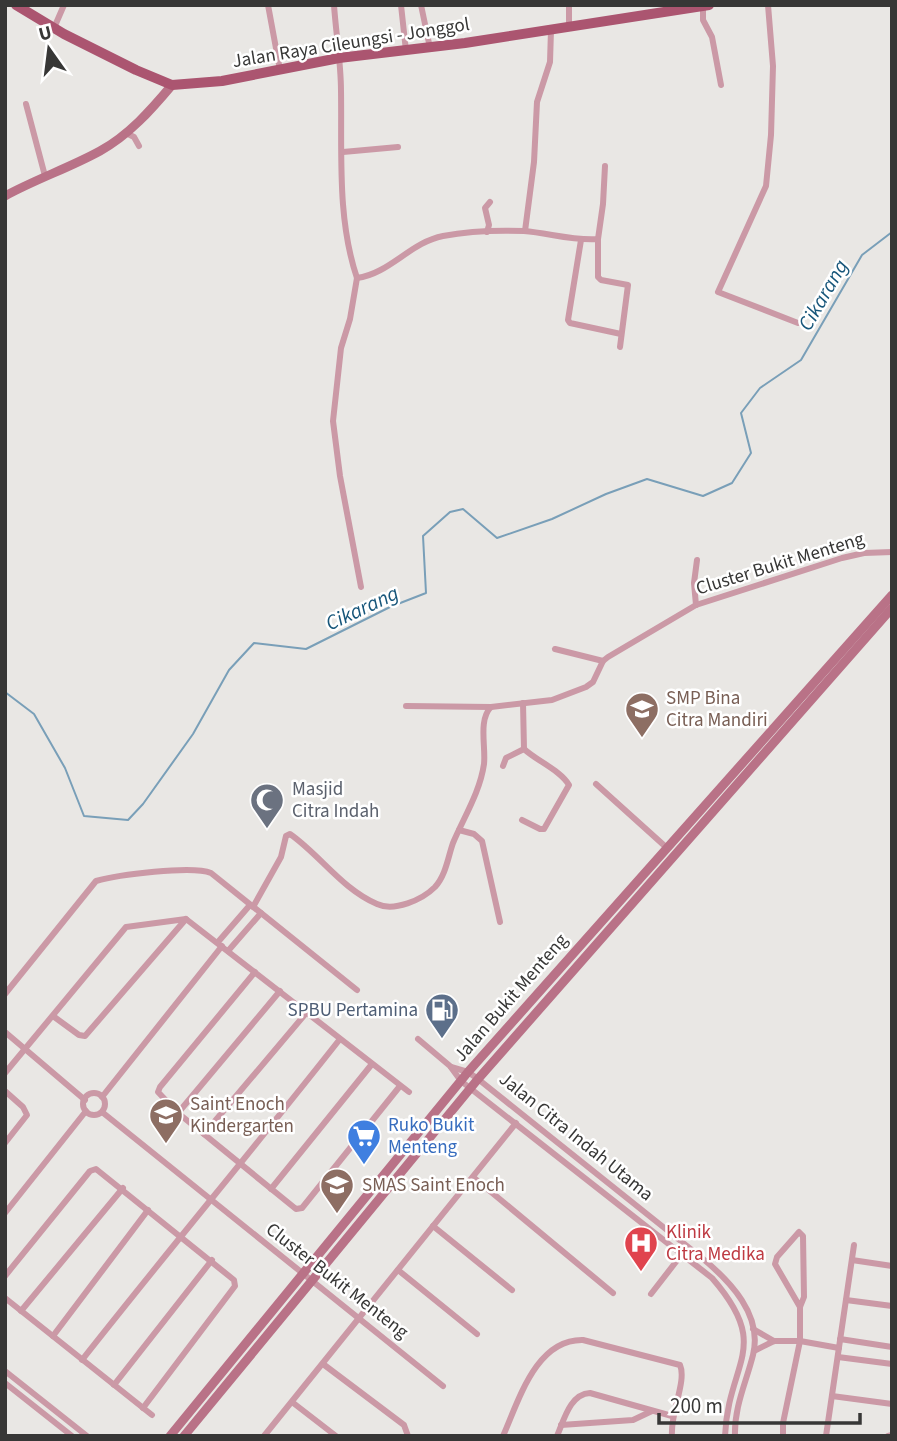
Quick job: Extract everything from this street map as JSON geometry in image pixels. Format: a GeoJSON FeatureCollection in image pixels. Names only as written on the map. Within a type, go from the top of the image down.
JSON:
{"type":"FeatureCollection","features":[{"type":"Feature","properties":{"kind":"main road","name":"Jalan Raya Cileungsi - Jonggol"},"geometry":{"type":"LineString","coordinates":[[16,5],[136,71],[172,85],[222,81],[339,58],[430,48],[705,6]]}},
{"type":"Feature","properties":{"kind":"street"},"geometry":{"type":"LineString","coordinates":[[54,28],[64,5]]}},
{"type":"Feature","properties":{"kind":"street"},"geometry":{"type":"LineString","coordinates":[[268,5],[280,70]]}},
{"type":"Feature","properties":{"kind":"street"},"geometry":{"type":"LineString","coordinates":[[334,5],[339,58],[343,206],[351,260],[357,278],[336,375],[333,421],[340,476],[361,587]]}},
{"type":"Feature","properties":{"kind":"street"},"geometry":{"type":"LineString","coordinates":[[401,5],[406,51]]}},
{"type":"Feature","properties":{"kind":"street"},"geometry":{"type":"LineString","coordinates":[[421,5],[430,48]]}},
{"type":"Feature","properties":{"kind":"street"},"geometry":{"type":"LineString","coordinates":[[569,5],[569,28]]}},
{"type":"Feature","properties":{"kind":"street"},"geometry":{"type":"LineString","coordinates":[[768,5],[773,66],[766,186],[718,292],[798,323]]}},
{"type":"Feature","properties":{"kind":"street"},"geometry":{"type":"LineString","coordinates":[[705,6],[703,20],[712,37],[721,85]]}},
{"type":"Feature","properties":{"kind":"street"},"geometry":{"type":"LineString","coordinates":[[525,231],[534,162],[537,102],[550,62],[551,30]]}},
{"type":"Feature","properties":{"kind":"street"},"geometry":{"type":"LineString","coordinates":[[5,196],[99,152],[140,121],[172,85]]}},
{"type":"Feature","properties":{"kind":"street"},"geometry":{"type":"LineString","coordinates":[[26,104],[45,176]]}},
{"type":"Feature","properties":{"kind":"street"},"geometry":{"type":"LineString","coordinates":[[126,133],[134,136],[139,146]]}},
{"type":"Feature","properties":{"kind":"street"},"geometry":{"type":"LineString","coordinates":[[342,152],[398,147]]}},
{"type":"Feature","properties":{"kind":"street"},"geometry":{"type":"LineString","coordinates":[[605,166],[598,239],[598,277],[601,280],[628,285],[620,347]]}},
{"type":"Feature","properties":{"kind":"street"},"geometry":{"type":"LineString","coordinates":[[487,232],[489,225],[485,208],[489,202]]}},
{"type":"Feature","properties":{"kind":"street"},"geometry":{"type":"LineString","coordinates":[[357,278],[373,274],[420,245],[440,237],[525,231],[581,240],[598,239]]}},
{"type":"Feature","properties":{"kind":"street"},"geometry":{"type":"LineString","coordinates":[[581,240],[568,320],[570,323],[621,334]]}},
{"type":"Feature","properties":{"kind":"street","name":"Cluster Bukit Menteng"},"geometry":{"type":"LineString","coordinates":[[406,706],[491,708],[552,699],[590,685],[603,661],[646,632],[695,605],[864,552],[892,552]]}},
{"type":"Feature","properties":{"kind":"street"},"geometry":{"type":"LineString","coordinates":[[695,605],[694,583],[698,561]]}},
{"type":"Feature","properties":{"kind":"street","name":"Jalan Bukit Menteng"},"geometry":{"type":"LineString","coordinates":[[170,1436],[468,1072],[892,595]]}},
{"type":"Feature","properties":{"kind":"street","name":"Jalan Bukit Menteng"},"geometry":{"type":"LineString","coordinates":[[184,1436],[470,1088],[892,608]]}},
{"type":"Feature","properties":{"kind":"street"},"geometry":{"type":"LineString","coordinates":[[555,649],[603,661]]}},
{"type":"Feature","properties":{"kind":"street"},"geometry":{"type":"LineString","coordinates":[[522,820],[544,829],[569,785],[561,775],[535,760],[524,749],[523,703]]}},
{"type":"Feature","properties":{"kind":"street"},"geometry":{"type":"LineString","coordinates":[[103,1097],[251,906],[282,858],[288,835],[292,835],[355,891],[377,904],[390,908],[423,896],[436,886],[474,799],[484,764],[485,716],[491,708]]}},
{"type":"Feature","properties":{"kind":"street"},"geometry":{"type":"LineString","coordinates":[[503,766],[506,758],[524,749]]}},
{"type":"Feature","properties":{"kind":"street"},"geometry":{"type":"LineString","coordinates":[[596,784],[667,848]]}},
{"type":"Feature","properties":{"kind":"street"},"geometry":{"type":"LineString","coordinates":[[459,830],[474,834],[482,841],[500,922]]}},
{"type":"Feature","properties":{"kind":"street"},"geometry":{"type":"LineString","coordinates":[[5,994],[98,879],[180,870],[205,870],[358,990]]}},
{"type":"Feature","properties":{"kind":"street"},"geometry":{"type":"LineString","coordinates":[[222,946],[261,913]]}},
{"type":"Feature","properties":{"kind":"street"},"geometry":{"type":"LineString","coordinates":[[52,1016],[79,1035],[86,1036],[186,919]]}},
{"type":"Feature","properties":{"kind":"street"},"geometry":{"type":"LineString","coordinates":[[5,1073],[127,927],[186,919],[409,1092]]}},
{"type":"Feature","properties":{"kind":"street","name":"Cluster Bukit Menteng"},"geometry":{"type":"LineString","coordinates":[[255,972],[158,1092],[178,1113],[296,1209],[302,1208],[400,1086]]}},
{"type":"Feature","properties":{"kind":"street"},"geometry":{"type":"LineString","coordinates":[[178,1113],[280,992]]}},
{"type":"Feature","properties":{"kind":"street"},"geometry":{"type":"LineString","coordinates":[[204,1135],[307,1012]]}},
{"type":"Feature","properties":{"kind":"street"},"geometry":{"type":"LineString","coordinates":[[5,1032],[85,1100],[86,1111],[5,1213]]}},
{"type":"Feature","properties":{"kind":"street"},"geometry":{"type":"LineString","coordinates":[[82,1360],[340,1038]]}},
{"type":"Feature","properties":{"kind":"street"},"geometry":{"type":"LineString","coordinates":[[418,1040],[450,1066],[461,1081],[712,1278],[732,1300],[744,1329],[745,1344],[744,1358],[731,1392],[725,1436]]}},
{"type":"Feature","properties":{"kind":"street"},"geometry":{"type":"LineString","coordinates":[[271,1189],[372,1064]]}},
{"type":"Feature","properties":{"kind":"street","name":"Jalan Citra Indah Utama"},"geometry":{"type":"LineString","coordinates":[[450,1066],[468,1072],[478,1079],[702,1258],[719,1272],[742,1300],[753,1329],[754,1351],[738,1401],[735,1436]]}},
{"type":"Feature","properties":{"kind":"street"},"geometry":{"type":"LineString","coordinates":[[5,1091],[23,1107],[27,1115],[5,1143]]}},
{"type":"Feature","properties":{"kind":"street"},"geometry":{"type":"LineString","coordinates":[[85,1100],[95,1094],[103,1097]]}},
{"type":"Feature","properties":{"kind":"street"},"geometry":{"type":"LineString","coordinates":[[86,1111],[93,1115],[102,1112],[105,1105],[103,1097]]}},
{"type":"Feature","properties":{"kind":"street","name":"Cluster Bukit Menteng"},"geometry":{"type":"LineString","coordinates":[[102,1112],[443,1386]]}},
{"type":"Feature","properties":{"kind":"street"},"geometry":{"type":"LineString","coordinates":[[264,1436],[516,1123]]}},
{"type":"Feature","properties":{"kind":"street"},"geometry":{"type":"LineString","coordinates":[[5,1276],[90,1171],[96,1169],[123,1188],[234,1280],[235,1286],[143,1408]]}},
{"type":"Feature","properties":{"kind":"street"},"geometry":{"type":"LineString","coordinates":[[473,1177],[613,1293]]}},
{"type":"Feature","properties":{"kind":"street"},"geometry":{"type":"LineString","coordinates":[[21,1311],[123,1188]]}},
{"type":"Feature","properties":{"kind":"street"},"geometry":{"type":"LineString","coordinates":[[52,1336],[148,1210]]}},
{"type":"Feature","properties":{"kind":"street"},"geometry":{"type":"LineString","coordinates":[[433,1226],[512,1290]]}},
{"type":"Feature","properties":{"kind":"street"},"geometry":{"type":"LineString","coordinates":[[783,1436],[783,1423],[800,1341],[800,1307],[804,1297],[803,1236],[799,1233],[777,1257],[775,1264],[800,1307]]}},
{"type":"Feature","properties":{"kind":"street"},"geometry":{"type":"LineString","coordinates":[[826,1436],[854,1245]]}},
{"type":"Feature","properties":{"kind":"street"},"geometry":{"type":"LineString","coordinates":[[651,1294],[681,1254]]}},
{"type":"Feature","properties":{"kind":"street"},"geometry":{"type":"LineString","coordinates":[[114,1385],[212,1260]]}},
{"type":"Feature","properties":{"kind":"street"},"geometry":{"type":"LineString","coordinates":[[852,1260],[892,1266]]}},
{"type":"Feature","properties":{"kind":"street"},"geometry":{"type":"LineString","coordinates":[[398,1270],[477,1334]]}},
{"type":"Feature","properties":{"kind":"street"},"geometry":{"type":"LineString","coordinates":[[5,1298],[152,1415]]}},
{"type":"Feature","properties":{"kind":"street"},"geometry":{"type":"LineString","coordinates":[[846,1300],[892,1306]]}},
{"type":"Feature","properties":{"kind":"street"},"geometry":{"type":"LineString","coordinates":[[753,1329],[774,1341]]}},
{"type":"Feature","properties":{"kind":"street"},"geometry":{"type":"LineString","coordinates":[[840,1339],[892,1347]]}},
{"type":"Feature","properties":{"kind":"street"},"geometry":{"type":"LineString","coordinates":[[503,1436],[535,1368],[557,1346],[571,1340],[583,1340],[680,1365],[683,1376],[672,1416],[672,1436]]}},
{"type":"Feature","properties":{"kind":"street"},"geometry":{"type":"LineString","coordinates":[[754,1351],[774,1341],[800,1341],[839,1348]]}},
{"type":"Feature","properties":{"kind":"street"},"geometry":{"type":"LineString","coordinates":[[838,1357],[892,1364]]}},
{"type":"Feature","properties":{"kind":"street"},"geometry":{"type":"LineString","coordinates":[[323,1364],[404,1425],[408,1436]]}},
{"type":"Feature","properties":{"kind":"street"},"geometry":{"type":"LineString","coordinates":[[5,1371],[88,1436]]}},
{"type":"Feature","properties":{"kind":"street"},"geometry":{"type":"LineString","coordinates":[[5,1382],[72,1436]]}},
{"type":"Feature","properties":{"kind":"street"},"geometry":{"type":"LineString","coordinates":[[557,1436],[575,1398],[582,1394],[590,1393],[672,1416]]}},
{"type":"Feature","properties":{"kind":"street"},"geometry":{"type":"LineString","coordinates":[[832,1396],[892,1404]]}},
{"type":"Feature","properties":{"kind":"street"},"geometry":{"type":"LineString","coordinates":[[292,1402],[336,1436]]}},
{"type":"Feature","properties":{"kind":"street"},"geometry":{"type":"LineString","coordinates":[[561,1425],[633,1420],[652,1411]]}},
{"type":"Feature","properties":{"kind":"street"},"geometry":{"type":"LineString","coordinates":[[55,1423],[61,1415]]}},
{"type":"Feature","properties":{"kind":"waterway","name":"Cikarang"},"geometry":{"type":"LineString","coordinates":[[5,692],[34,714],[65,768],[84,816],[128,820],[143,804],[193,734],[229,670],[254,643],[306,649],[390,607],[426,593],[423,536],[450,512],[463,509],[497,538],[552,519],[647,479],[703,496],[732,483],[751,453],[741,413],[760,388],[801,360],[862,255],[892,232]]}},
{"type":"Feature","properties":{"kind":"place","name":"SMP Bina Citra Mandiri"},"geometry":{"type":"Point","coordinates":[642,739]}},
{"type":"Feature","properties":{"kind":"place","name":"Masjid Citra Indah"},"geometry":{"type":"Point","coordinates":[267,830]}},
{"type":"Feature","properties":{"kind":"place","name":"SPBU Pertamina"},"geometry":{"type":"Point","coordinates":[442,1040]}},
{"type":"Feature","properties":{"kind":"place","name":"Saint Enoch Kindergarten"},"geometry":{"type":"Point","coordinates":[166,1145]}},
{"type":"Feature","properties":{"kind":"place","name":"Ruko Bukit Menteng"},"geometry":{"type":"Point","coordinates":[364,1166]}},
{"type":"Feature","properties":{"kind":"place","name":"SMAS Saint Enoch"},"geometry":{"type":"Point","coordinates":[337,1215]}},
{"type":"Feature","properties":{"kind":"place","name":"Klinik Citra Medika"},"geometry":{"type":"Point","coordinates":[641,1273]}}]}
